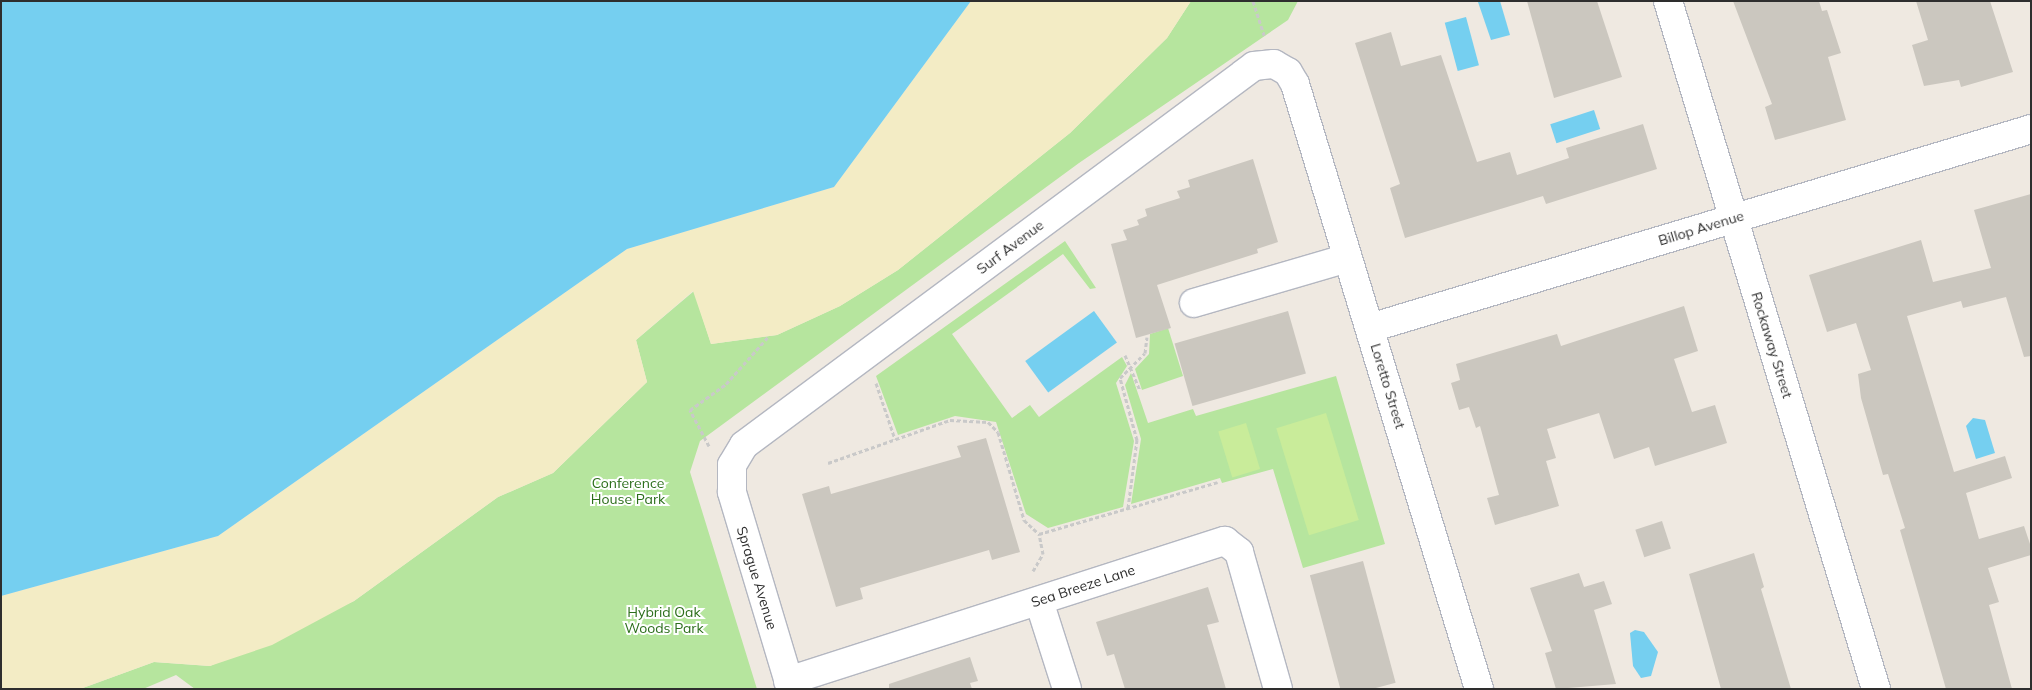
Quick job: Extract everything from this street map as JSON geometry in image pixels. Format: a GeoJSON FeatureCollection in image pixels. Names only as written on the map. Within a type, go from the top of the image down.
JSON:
{"type":"FeatureCollection","features":[{"type":"Feature","properties":{"kind":"street","name":"Rockaway Street"},"geometry":{"type":"LineString","coordinates":[[1668,1],[1876,689]]}},
{"type":"Feature","properties":{"kind":"street","name":"Surf Avenue"},"geometry":{"type":"LineString","coordinates":[[732,465],[744,445],[1254,66],[1274,64],[1288,72],[1295,84]]}},
{"type":"Feature","properties":{"kind":"street","name":"Loretto Street"},"geometry":{"type":"LineString","coordinates":[[1295,84],[1479,689]]}},
{"type":"Feature","properties":{"kind":"street","name":"Billop Avenue"},"geometry":{"type":"LineString","coordinates":[[1370,328],[2031,129]]}},
{"type":"Feature","properties":{"kind":"street"},"geometry":{"type":"LineString","coordinates":[[1194,303],[1348,258]]}},
{"type":"Feature","properties":{"kind":"street","name":"Sprague Avenue"},"geometry":{"type":"LineString","coordinates":[[732,465],[732,492],[789,685]]}},
{"type":"Feature","properties":{"kind":"street","name":"Sea Breeze Lane"},"geometry":{"type":"LineString","coordinates":[[789,685],[1217,542],[1232,543],[1239,552],[1278,689]]}},
{"type":"Feature","properties":{"kind":"street"},"geometry":{"type":"LineString","coordinates":[[1040,601],[1067,689]]}},
{"type":"Feature","properties":{"kind":"path"},"geometry":{"type":"LineString","coordinates":[[732,465],[707,445],[690,410],[726,384],[768,337]]}},
{"type":"Feature","properties":{"kind":"path"},"geometry":{"type":"LineString","coordinates":[[1128,508],[1137,440],[1120,378],[1145,353],[1147,337]]}},
{"type":"Feature","properties":{"kind":"path"},"geometry":{"type":"LineString","coordinates":[[1124,355],[1140,390]]}},
{"type":"Feature","properties":{"kind":"path"},"geometry":{"type":"LineString","coordinates":[[873,374],[895,439]]}},
{"type":"Feature","properties":{"kind":"path"},"geometry":{"type":"LineString","coordinates":[[828,463],[960,418],[988,422],[998,432],[1024,520],[1039,534],[1218,482]]}},
{"type":"Feature","properties":{"kind":"green space","name":"Conference House Park"},"geometry":{"type":"Polygon","coordinates":[[[1191,1],[1298,1],[1288,20],[1079,163],[700,441],[690,472],[757,689],[195,689],[176,675],[143,689],[80,689],[154,662],[210,666],[354,601],[498,497],[553,473],[647,382],[636,340],[694,291],[711,344],[777,335],[840,306],[898,270],[1070,133],[1167,38],[1191,1]]]}},
{"type":"Feature","properties":{"kind":"green space"},"geometry":{"type":"Polygon","coordinates":[[[1065,241],[1096,288],[1090,289],[1063,254],[952,334],[1012,418],[1030,405],[1039,417],[1122,357],[1127,366],[1116,383],[1134,441],[1123,507],[1048,528],[1026,514],[996,422],[955,416],[898,435],[876,376],[1065,241]]]}},
{"type":"Feature","properties":{"kind":"green space"},"geometry":{"type":"Polygon","coordinates":[[[1168,328],[1183,376],[1142,390],[1135,369],[1149,354],[1150,334],[1168,328]]]}},
{"type":"Feature","properties":{"kind":"green space"},"geometry":{"type":"Polygon","coordinates":[[[1131,373],[1148,423],[1193,409],[1196,416],[1336,376],[1385,544],[1303,568],[1273,469],[1222,483],[1220,478],[1131,504],[1141,439],[1125,385],[1131,373]]]}},
{"type":"Feature","properties":{"kind":"green space"},"geometry":{"type":"Polygon","coordinates":[[[1326,413],[1359,520],[1309,535],[1276,428],[1326,413]]]}},
{"type":"Feature","properties":{"kind":"green space"},"geometry":{"type":"Polygon","coordinates":[[[1246,423],[1260,469],[1232,477],[1218,431],[1246,423]]]}},
{"type":"Feature","properties":{"kind":"sand"},"geometry":{"type":"Polygon","coordinates":[[[971,1],[1191,1],[1167,38],[1070,133],[898,270],[840,306],[777,335],[711,344],[693,291],[636,340],[647,382],[553,473],[498,497],[354,601],[272,645],[210,666],[154,662],[80,689],[1,689],[1,596],[218,536],[627,249],[834,187],[971,1]]]}},
{"type":"Feature","properties":{"kind":"water"},"geometry":{"type":"Polygon","coordinates":[[[1,1],[971,1],[834,187],[627,249],[218,536],[1,596],[1,1]]]}},
{"type":"Feature","properties":{"kind":"water"},"geometry":{"type":"Polygon","coordinates":[[[1500,1],[1510,35],[1491,40],[1478,2],[1500,1]]]}},
{"type":"Feature","properties":{"kind":"water"},"geometry":{"type":"Polygon","coordinates":[[[1466,17],[1479,65],[1458,71],[1445,23],[1466,17]]]}},
{"type":"Feature","properties":{"kind":"water"},"geometry":{"type":"Polygon","coordinates":[[[1594,110],[1600,129],[1556,143],[1550,124],[1594,110]]]}},
{"type":"Feature","properties":{"kind":"water"},"geometry":{"type":"Polygon","coordinates":[[[1094,311],[1117,343],[1048,393],[1025,361],[1094,311]]]}},
{"type":"Feature","properties":{"kind":"water"},"geometry":{"type":"Polygon","coordinates":[[[1973,418],[1985,420],[1995,453],[1976,459],[1966,426],[1973,418]]]}},
{"type":"Feature","properties":{"kind":"water"},"geometry":{"type":"Polygon","coordinates":[[[1635,630],[1644,632],[1658,652],[1651,676],[1641,678],[1633,666],[1630,633],[1635,630]]]}},
{"type":"Feature","properties":{"kind":"building"},"geometry":{"type":"Polygon","coordinates":[[[1527,1],[1597,1],[1622,77],[1554,98],[1527,1]]]}},
{"type":"Feature","properties":{"kind":"building"},"geometry":{"type":"Polygon","coordinates":[[[1733,1],[1819,1],[1822,11],[1827,10],[1841,53],[1828,57],[1846,120],[1775,140],[1765,107],[1772,104],[1733,1]]]}},
{"type":"Feature","properties":{"kind":"building"},"geometry":{"type":"Polygon","coordinates":[[[1916,1],[1990,1],[2013,72],[1961,87],[1959,80],[1924,86],[1912,45],[1928,40],[1916,1]]]}},
{"type":"Feature","properties":{"kind":"building"},"geometry":{"type":"Polygon","coordinates":[[[1391,32],[1401,66],[1441,55],[1477,162],[1510,152],[1517,175],[1569,158],[1566,148],[1643,124],[1657,169],[1546,204],[1543,196],[1405,238],[1390,188],[1400,184],[1355,43],[1391,32]]]}},
{"type":"Feature","properties":{"kind":"building"},"geometry":{"type":"Polygon","coordinates":[[[1253,159],[1278,242],[1257,249],[1258,253],[1157,285],[1171,328],[1136,338],[1111,244],[1127,240],[1123,230],[1139,225],[1137,220],[1147,216],[1145,209],[1180,198],[1177,191],[1190,187],[1188,180],[1253,159]]]}},
{"type":"Feature","properties":{"kind":"building"},"geometry":{"type":"Polygon","coordinates":[[[2031,194],[2031,356],[2024,357],[2006,297],[1963,308],[1961,301],[1907,316],[1954,472],[2005,456],[2012,478],[1966,493],[1979,539],[2024,526],[2031,547],[2031,555],[1988,568],[1999,602],[1989,605],[2012,689],[1946,689],[1900,530],[1905,528],[1888,474],[1883,475],[1861,398],[1858,374],[1871,370],[1856,323],[1827,332],[1809,275],[1921,240],[1933,282],[1991,268],[1974,210],[2031,194]]]}},
{"type":"Feature","properties":{"kind":"building"},"geometry":{"type":"Polygon","coordinates":[[[1684,306],[1698,351],[1674,359],[1692,412],[1715,405],[1727,443],[1655,466],[1649,447],[1614,459],[1599,413],[1547,429],[1556,458],[1546,461],[1559,506],[1495,525],[1487,498],[1499,495],[1480,426],[1476,428],[1469,407],[1459,410],[1451,383],[1460,380],[1456,364],[1557,334],[1561,346],[1684,306]]]}},
{"type":"Feature","properties":{"kind":"building"},"geometry":{"type":"Polygon","coordinates":[[[1288,311],[1306,373],[1192,406],[1175,344],[1288,311]]]}},
{"type":"Feature","properties":{"kind":"building"},"geometry":{"type":"Polygon","coordinates":[[[986,438],[1020,552],[992,560],[989,550],[860,588],[863,599],[836,607],[802,494],[829,486],[831,494],[961,457],[957,446],[986,438]]]}},
{"type":"Feature","properties":{"kind":"building"},"geometry":{"type":"Polygon","coordinates":[[[1662,521],[1671,549],[1644,557],[1635,530],[1662,521]]]}},
{"type":"Feature","properties":{"kind":"building"},"geometry":{"type":"Polygon","coordinates":[[[1754,553],[1764,587],[1761,589],[1791,689],[1721,689],[1689,574],[1754,553]]]}},
{"type":"Feature","properties":{"kind":"building"},"geometry":{"type":"Polygon","coordinates":[[[1363,561],[1396,683],[1372,689],[1340,689],[1310,575],[1363,561]]]}},
{"type":"Feature","properties":{"kind":"building"},"geometry":{"type":"Polygon","coordinates":[[[1579,573],[1584,587],[1604,581],[1612,604],[1594,610],[1616,684],[1556,689],[1545,653],[1552,651],[1530,588],[1579,573]]]}},
{"type":"Feature","properties":{"kind":"building"},"geometry":{"type":"Polygon","coordinates":[[[1208,587],[1219,622],[1207,625],[1226,689],[1125,689],[1114,654],[1107,656],[1096,622],[1208,587]]]}},
{"type":"Feature","properties":{"kind":"building"},"geometry":{"type":"Polygon","coordinates":[[[970,657],[978,681],[970,683],[972,689],[889,689],[889,684],[970,657]]]}},
{"type":"Feature","properties":{"kind":"park label","name":"Hybrid Oak Woods Park"},"geometry":{"type":"Point","coordinates":[664,620]}}]}
